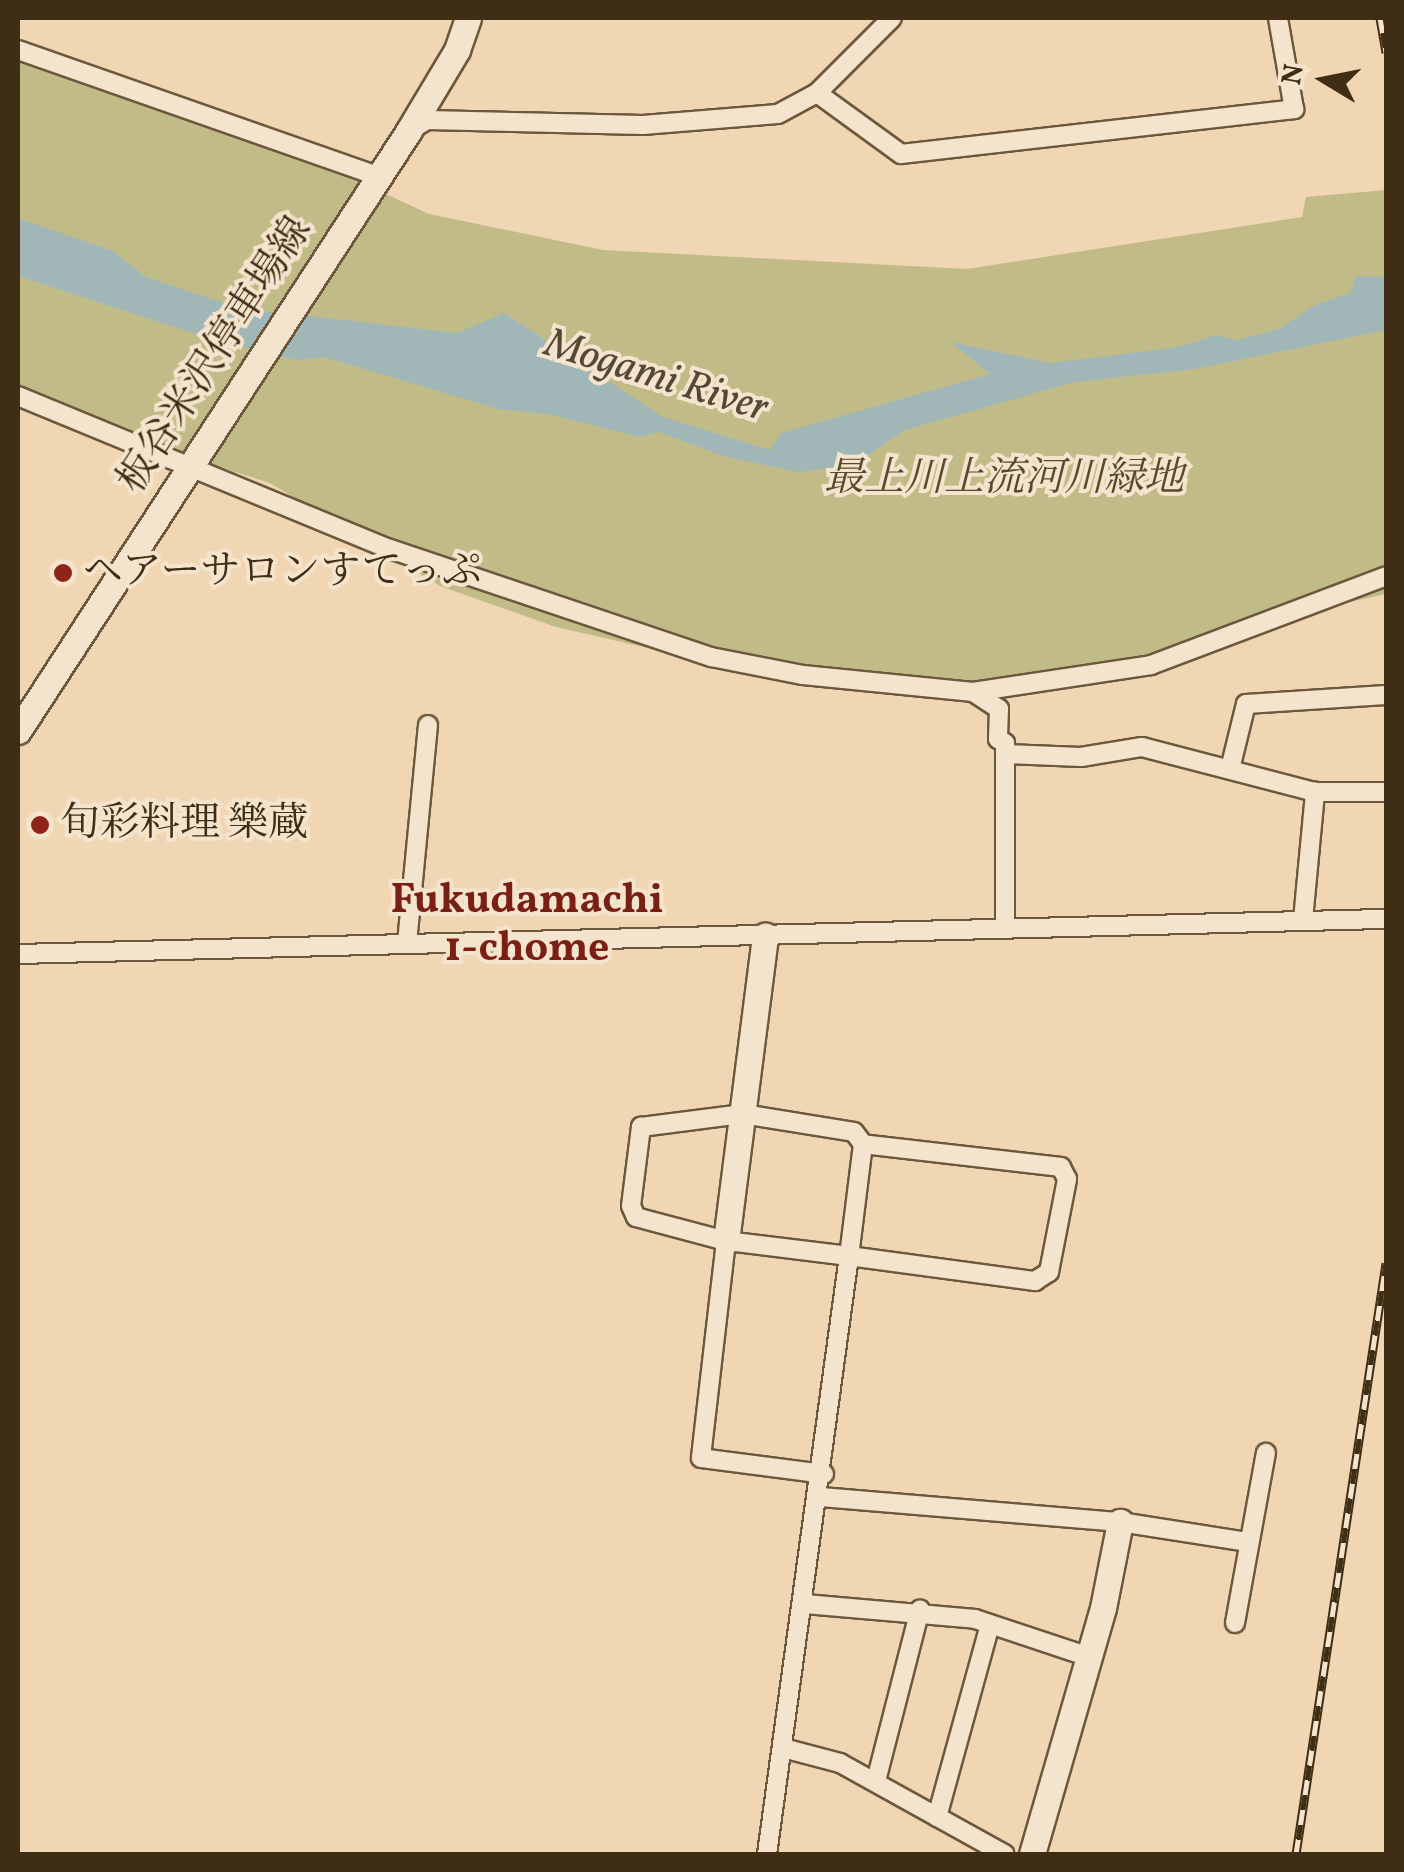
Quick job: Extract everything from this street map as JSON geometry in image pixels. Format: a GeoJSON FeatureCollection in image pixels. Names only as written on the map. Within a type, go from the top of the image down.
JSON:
{"type":"FeatureCollection","features":[{"type":"Feature","properties":{"kind":"main road","name":"板谷米沢停車場線"},"geometry":{"type":"LineString","coordinates":[[18,731],[408,132],[457,50],[468,18]]}},
{"type":"Feature","properties":{"kind":"main road"},"geometry":{"type":"LineString","coordinates":[[726,1241],[766,935]]}},
{"type":"Feature","properties":{"kind":"main road"},"geometry":{"type":"LineString","coordinates":[[1032,1854],[1088,1657],[1120,1522]]}},
{"type":"Feature","properties":{"kind":"street"},"geometry":{"type":"LineString","coordinates":[[408,132],[427,120],[643,124],[778,114],[816,93],[892,18]]}},
{"type":"Feature","properties":{"kind":"street"},"geometry":{"type":"LineString","coordinates":[[816,93],[901,154],[1294,110],[1278,18]]}},
{"type":"Feature","properties":{"kind":"street"},"geometry":{"type":"LineString","coordinates":[[18,50],[373,184]]}},
{"type":"Feature","properties":{"kind":"street"},"geometry":{"type":"LineString","coordinates":[[18,396],[195,459],[390,549],[712,657],[803,675],[973,692],[1151,665],[1386,576]]}},
{"type":"Feature","properties":{"kind":"street"},"geometry":{"type":"LineString","coordinates":[[973,692],[999,709],[998,740],[1006,754],[1006,929]]}},
{"type":"Feature","properties":{"kind":"street"},"geometry":{"type":"LineString","coordinates":[[1230,769],[1246,704],[1386,695]]}},
{"type":"Feature","properties":{"kind":"street"},"geometry":{"type":"LineString","coordinates":[[407,943],[428,725]]}},
{"type":"Feature","properties":{"kind":"street"},"geometry":{"type":"LineString","coordinates":[[1006,754],[1081,757],[1142,747],[1315,792],[1386,792]]}},
{"type":"Feature","properties":{"kind":"street"},"geometry":{"type":"LineString","coordinates":[[1303,920],[1315,792]]}},
{"type":"Feature","properties":{"kind":"street"},"geometry":{"type":"LineString","coordinates":[[18,954],[1386,920]]}},
{"type":"Feature","properties":{"kind":"street"},"geometry":{"type":"LineString","coordinates":[[767,1854],[821,1497],[849,1256],[863,1144],[854,1132],[743,1114],[641,1127],[631,1206],[636,1217],[726,1241],[849,1256],[1035,1282],[1049,1272],[1067,1179],[1060,1168],[863,1144]]}},
{"type":"Feature","properties":{"kind":"street"},"geometry":{"type":"LineString","coordinates":[[726,1241],[701,1458],[824,1474]]}},
{"type":"Feature","properties":{"kind":"street"},"geometry":{"type":"LineString","coordinates":[[1234,1623],[1266,1453]]}},
{"type":"Feature","properties":{"kind":"street"},"geometry":{"type":"LineString","coordinates":[[821,1497],[1120,1522],[1248,1542]]}},
{"type":"Feature","properties":{"kind":"street"},"geometry":{"type":"LineString","coordinates":[[805,1604],[920,1610],[990,1624],[1088,1657]]}},
{"type":"Feature","properties":{"kind":"street"},"geometry":{"type":"LineString","coordinates":[[876,1781],[920,1610]]}},
{"type":"Feature","properties":{"kind":"street"},"geometry":{"type":"LineString","coordinates":[[937,1816],[990,1624]]}},
{"type":"Feature","properties":{"kind":"street"},"geometry":{"type":"LineString","coordinates":[[783,1748],[840,1763],[1004,1854]]}},
{"type":"Feature","properties":{"kind":"green space","name":"最上川上流河川緑地"},"geometry":{"type":"Polygon","coordinates":[[[18,55],[356,180],[429,214],[603,250],[967,269],[1302,217],[1306,197],[1386,190],[1386,594],[1309,611],[1153,671],[1014,697],[801,683],[556,627],[440,586],[270,483],[171,452],[18,389],[18,55]]]}},
{"type":"Feature","properties":{"kind":"shaded area"},"geometry":{"type":"Polygon","coordinates":[[[18,218],[113,251],[146,277],[239,308],[457,333],[504,313],[663,417],[770,450],[781,433],[990,374],[950,342],[1050,363],[1178,347],[1217,335],[1237,340],[1279,329],[1313,306],[1351,292],[1356,276],[1386,277],[1386,330],[1195,369],[1074,382],[905,430],[855,464],[799,472],[726,457],[659,432],[640,437],[547,414],[498,409],[324,357],[296,360],[205,337],[18,276],[18,218]]]}},
{"type":"Feature","properties":{"kind":"railway"},"geometry":{"type":"LineString","coordinates":[[1380,18],[1386,52]]}},
{"type":"Feature","properties":{"kind":"railway"},"geometry":{"type":"LineString","coordinates":[[1296,1854],[1386,1263]]}},
{"type":"Feature","properties":{"kind":"place","name":"ヘアーサロンすてっぷ"},"geometry":{"type":"Point","coordinates":[63,573]}},
{"type":"Feature","properties":{"kind":"place","name":"旬彩料理 樂蔵"},"geometry":{"type":"Point","coordinates":[40,825]}},
{"type":"Feature","properties":{"kind":"district","name":"Fukudamachi 1-chome"},"geometry":{"type":"Point","coordinates":[527,926]}},
{"type":"Feature","properties":{"kind":"water label","name":"Mogami River"},"geometry":{"type":"Point","coordinates":[656,378]}}]}
